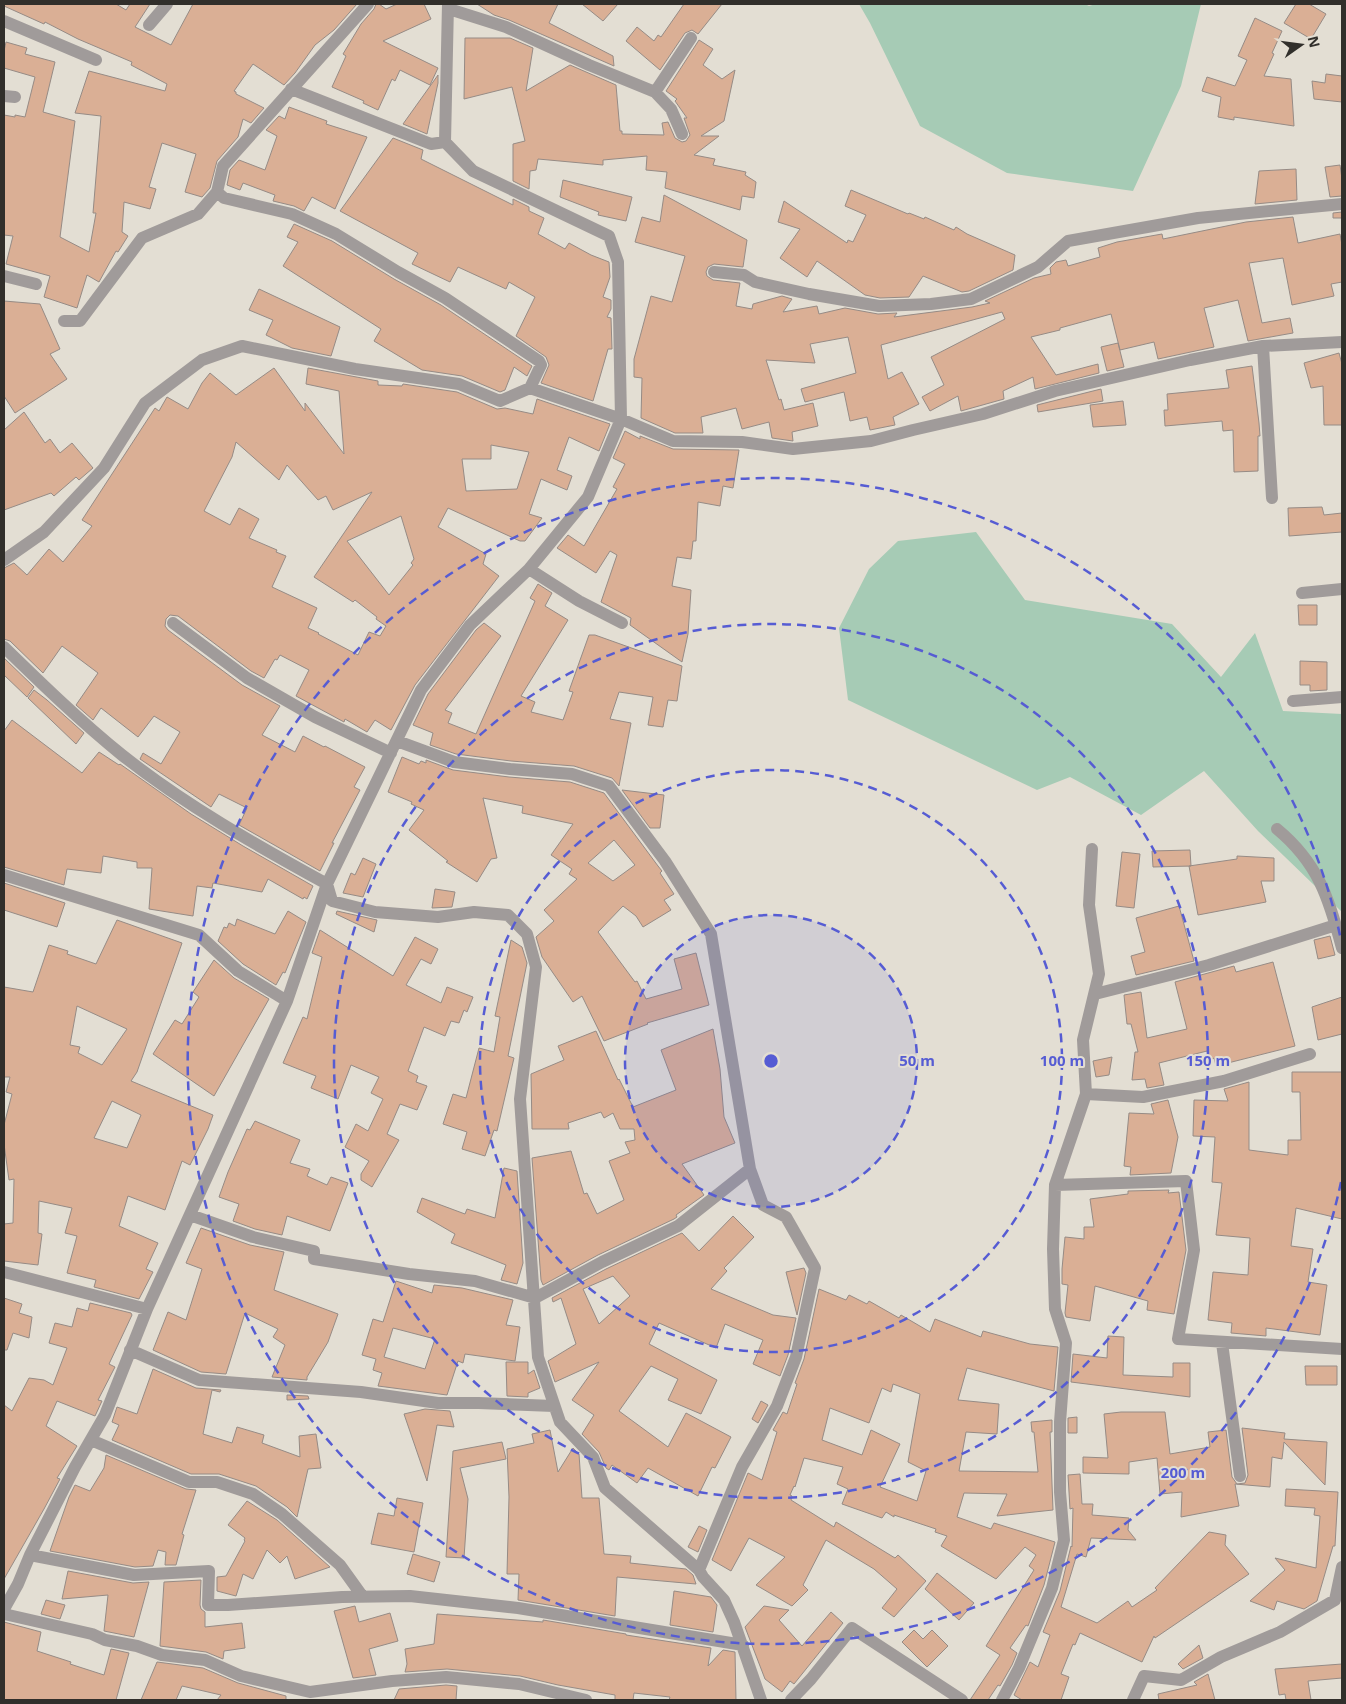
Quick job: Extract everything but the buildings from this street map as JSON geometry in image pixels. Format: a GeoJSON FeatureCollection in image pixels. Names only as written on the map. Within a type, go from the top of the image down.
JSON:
{"type":"FeatureCollection","features":[{"type":"Feature","properties":{"kind":"street"},"geometry":{"type":"LineString","coordinates":[[149,25],[167,4]]}},
{"type":"Feature","properties":{"kind":"street"},"geometry":{"type":"LineString","coordinates":[[64,321],[80,321],[142,238],[198,214],[217,192],[223,166],[368,4]]}},
{"type":"Feature","properties":{"kind":"street"},"geometry":{"type":"LineString","coordinates":[[4,1609],[75,1467],[105,1415],[147,1308],[287,1002],[327,884],[421,690],[470,625],[529,568],[588,497],[621,419],[618,262],[609,236],[473,171],[445,142],[448,6],[506,27],[589,65],[655,92],[672,109],[682,134]]}},
{"type":"Feature","properties":{"kind":"street"},"geometry":{"type":"LineString","coordinates":[[4,21],[96,60]]}},
{"type":"Feature","properties":{"kind":"street"},"geometry":{"type":"LineString","coordinates":[[655,92],[691,38]]}},
{"type":"Feature","properties":{"kind":"street"},"geometry":{"type":"LineString","coordinates":[[291,89],[431,144],[445,142]]}},
{"type":"Feature","properties":{"kind":"street"},"geometry":{"type":"LineString","coordinates":[[4,560],[44,532],[104,468],[145,403],[202,360],[242,346],[355,369],[460,384],[500,401],[530,388],[541,365],[539,361],[445,298],[336,234],[292,214],[224,198],[217,192]]}},
{"type":"Feature","properties":{"kind":"street"},"geometry":{"type":"LineString","coordinates":[[714,272],[744,275],[755,282],[879,306],[971,300],[1038,267],[1068,241],[1198,218],[1342,204]]}},
{"type":"Feature","properties":{"kind":"street"},"geometry":{"type":"LineString","coordinates":[[4,276],[36,284]]}},
{"type":"Feature","properties":{"kind":"street"},"geometry":{"type":"LineString","coordinates":[[530,388],[621,419],[673,441],[742,442],[793,449],[872,441],[983,414],[1055,391],[1190,360],[1263,346],[1342,342]]}},
{"type":"Feature","properties":{"kind":"street"},"geometry":{"type":"LineString","coordinates":[[1263,346],[1272,498]]}},
{"type":"Feature","properties":{"kind":"street"},"geometry":{"type":"LineString","coordinates":[[529,568],[579,601],[622,623]]}},
{"type":"Feature","properties":{"kind":"street"},"geometry":{"type":"LineString","coordinates":[[1302,593],[1342,589]]}},
{"type":"Feature","properties":{"kind":"street"},"geometry":{"type":"LineString","coordinates":[[173,622],[247,678],[315,717],[391,753]]}},
{"type":"Feature","properties":{"kind":"street"},"geometry":{"type":"LineString","coordinates":[[4,647],[52,694],[145,772],[210,818],[327,884],[332,902],[375,912],[429,916],[474,912],[508,915],[528,934],[536,967],[520,1099],[538,1357],[560,1422],[593,1457],[605,1488],[699,1570],[724,1600],[743,1645],[760,1700]]}},
{"type":"Feature","properties":{"kind":"street"},"geometry":{"type":"LineString","coordinates":[[1293,701],[1342,697]]}},
{"type":"Feature","properties":{"kind":"street"},"geometry":{"type":"LineString","coordinates":[[397,741],[454,762],[510,770],[572,774],[609,786],[665,861],[711,934],[750,1169],[763,1206],[786,1217],[816,1268],[796,1358],[777,1406],[742,1467],[699,1570]]}},
{"type":"Feature","properties":{"kind":"street"},"geometry":{"type":"LineString","coordinates":[[1277,829],[1290,840],[1307,860],[1325,891],[1342,948]]}},
{"type":"Feature","properties":{"kind":"street"},"geometry":{"type":"LineString","coordinates":[[1002,1700],[1019,1668],[1052,1588],[1064,1540],[1060,1492],[1060,1422],[1066,1342],[1054,1309],[1054,1185],[1086,1094],[1083,1040],[1099,974],[1089,905],[1092,849]]}},
{"type":"Feature","properties":{"kind":"street"},"geometry":{"type":"LineString","coordinates":[[4,875],[198,934],[238,971],[287,1002]]}},
{"type":"Feature","properties":{"kind":"street"},"geometry":{"type":"LineString","coordinates":[[1094,994],[1209,965],[1336,925]]}},
{"type":"Feature","properties":{"kind":"street"},"geometry":{"type":"LineString","coordinates":[[1086,1094],[1142,1096],[1224,1081],[1310,1054]]}},
{"type":"Feature","properties":{"kind":"street"},"geometry":{"type":"LineString","coordinates":[[190,1216],[253,1237],[314,1251],[314,1260],[408,1274],[475,1281],[535,1298],[602,1262],[678,1226],[750,1169]]}},
{"type":"Feature","properties":{"kind":"street"},"geometry":{"type":"LineString","coordinates":[[1054,1185],[1186,1182],[1194,1250],[1178,1339],[1342,1349]]}},
{"type":"Feature","properties":{"kind":"street"},"geometry":{"type":"LineString","coordinates":[[4,1272],[147,1308]]}},
{"type":"Feature","properties":{"kind":"street"},"geometry":{"type":"LineString","coordinates":[[1222,1343],[1240,1476]]}},
{"type":"Feature","properties":{"kind":"street"},"geometry":{"type":"LineString","coordinates":[[130,1350],[199,1380],[361,1392],[438,1403],[554,1406]]}},
{"type":"Feature","properties":{"kind":"street"},"geometry":{"type":"LineString","coordinates":[[91,1440],[189,1482],[217,1482],[253,1494],[282,1514],[340,1565],[363,1596]]}},
{"type":"Feature","properties":{"kind":"street"},"geometry":{"type":"LineString","coordinates":[[30,1556],[134,1575],[209,1571],[208,1605],[363,1596],[410,1596],[518,1608],[743,1645]]}},
{"type":"Feature","properties":{"kind":"street"},"geometry":{"type":"LineString","coordinates":[[1134,1700],[1144,1676],[1181,1680],[1221,1657],[1280,1632],[1339,1600],[1342,1567]]}},
{"type":"Feature","properties":{"kind":"street"},"geometry":{"type":"LineString","coordinates":[[4,1614],[92,1634],[105,1640],[137,1646],[162,1655],[205,1660],[241,1676],[310,1692],[392,1681],[446,1677],[519,1684],[586,1700]]}},
{"type":"Feature","properties":{"kind":"street"},"geometry":{"type":"LineString","coordinates":[[791,1700],[811,1680],[852,1628],[962,1700]]}},
{"type":"Feature","properties":{"kind":"green space"},"geometry":{"type":"Polygon","coordinates":[[[859,4],[1085,4],[1089,6],[1096,4],[1201,4],[1181,86],[1133,191],[1007,173],[920,126],[859,4]]]}},
{"type":"Feature","properties":{"kind":"green space"},"geometry":{"type":"Polygon","coordinates":[[[976,532],[1025,600],[1172,624],[1221,677],[1255,633],[1283,711],[1342,714],[1342,912],[1258,831],[1204,771],[1141,815],[1070,777],[1037,790],[848,700],[839,628],[869,569],[898,541],[976,532]]]}}]}
